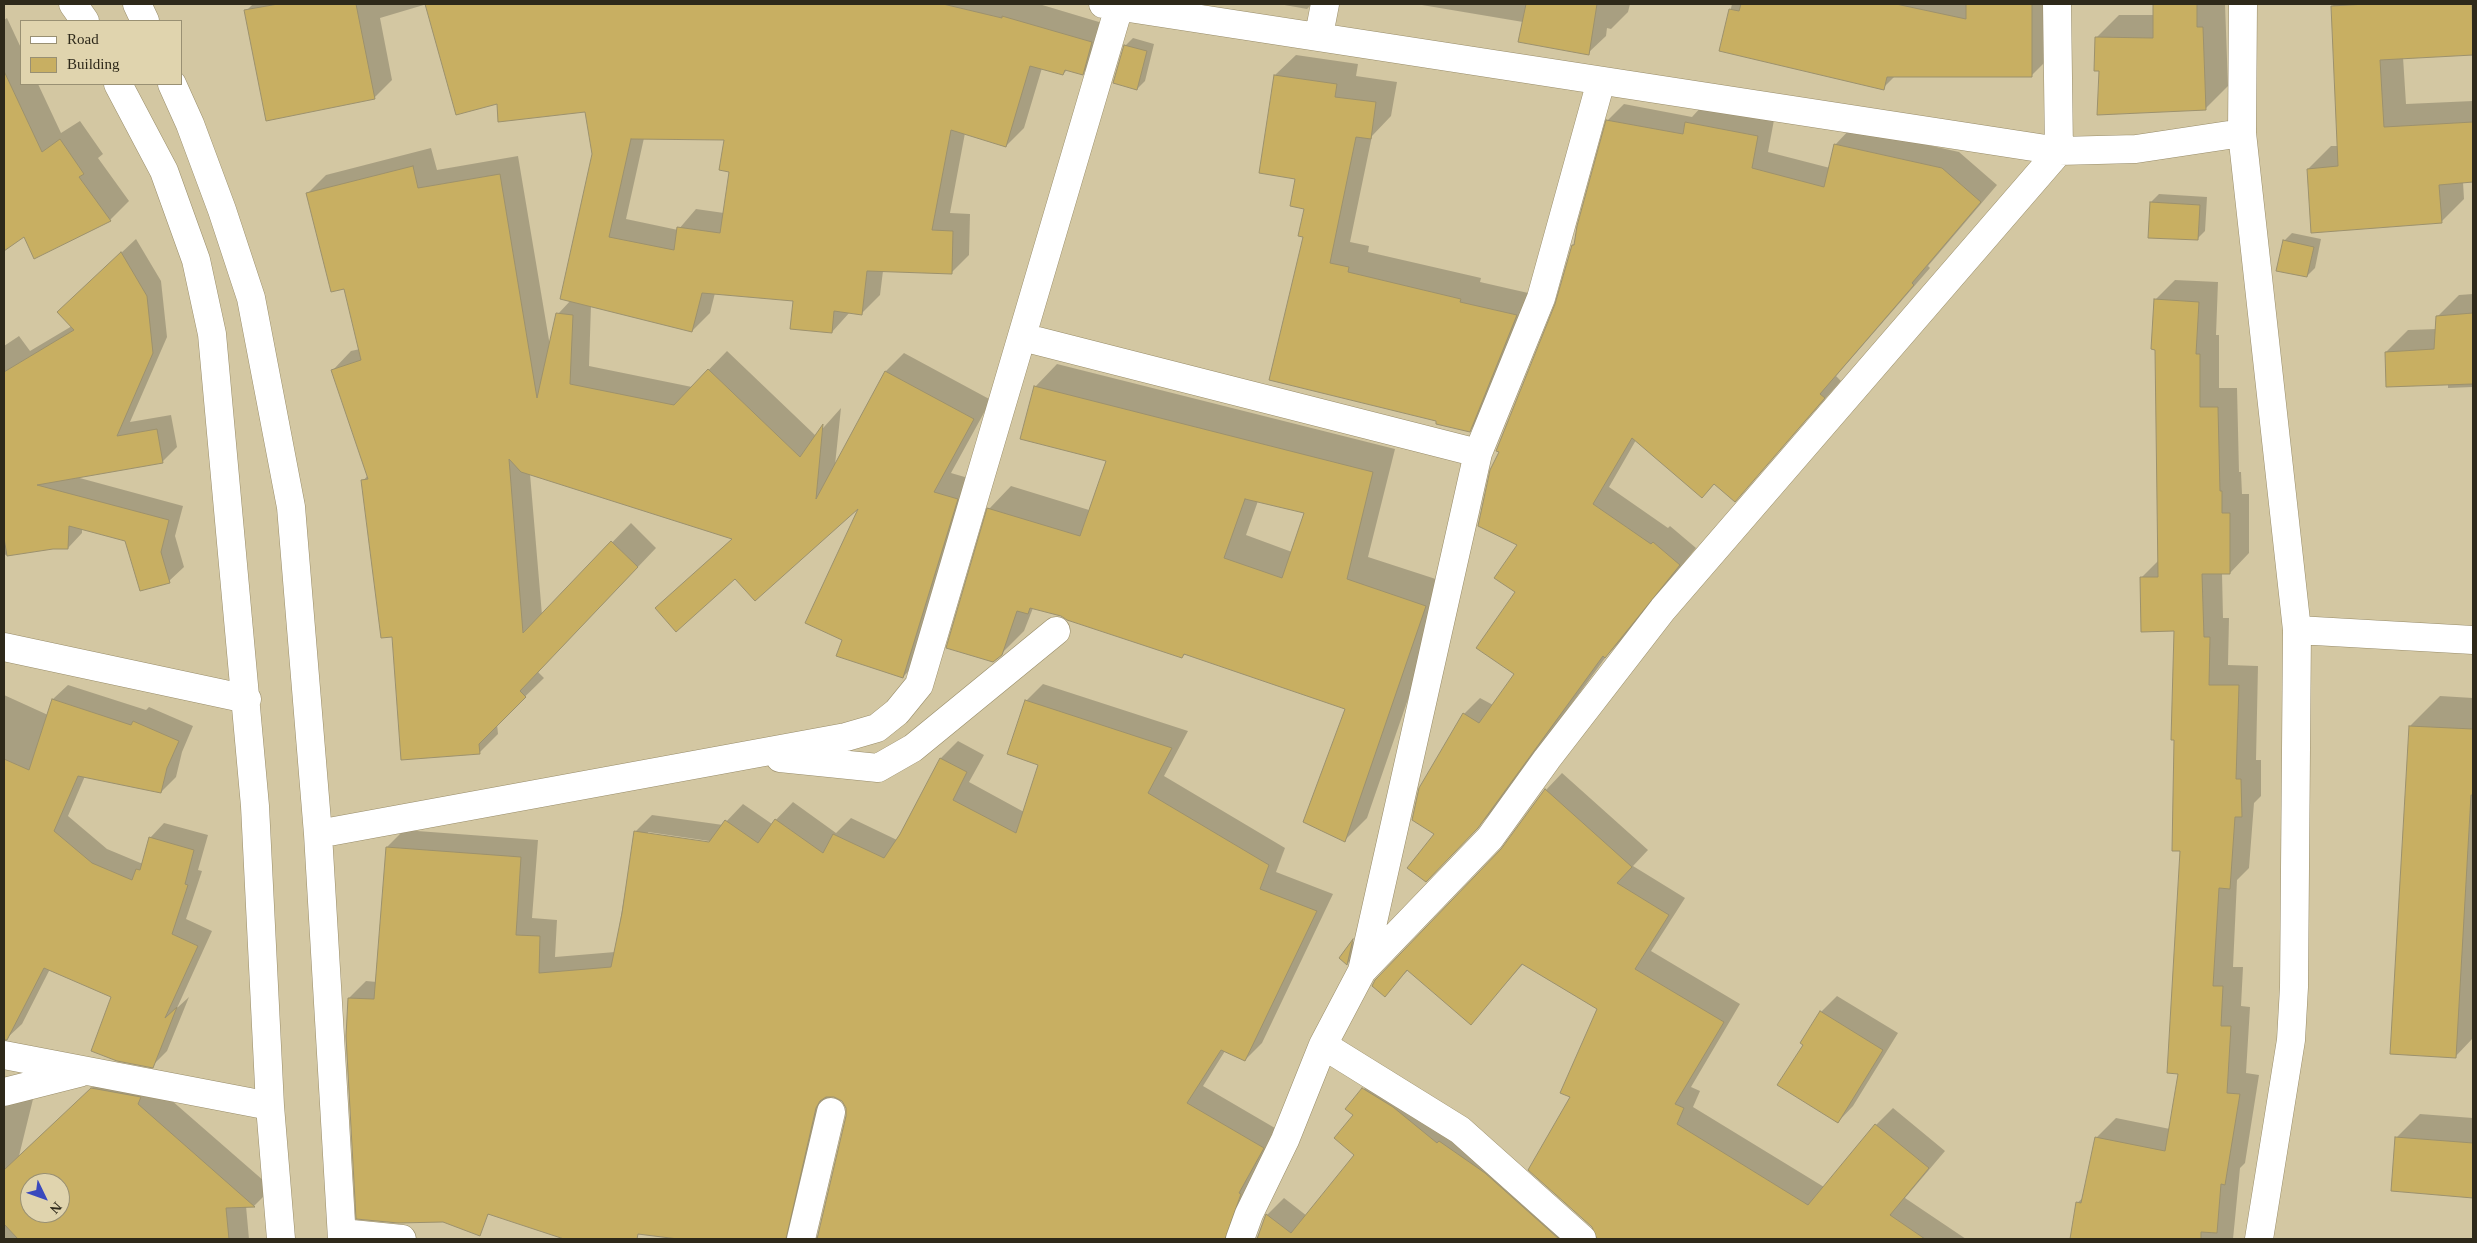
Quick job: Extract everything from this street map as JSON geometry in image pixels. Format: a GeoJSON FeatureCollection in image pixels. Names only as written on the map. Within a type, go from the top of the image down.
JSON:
{"type":"FeatureCollection","features":[{"type":"Feature","properties":{"kind":"street"},"geometry":{"type":"LineString","coordinates":[[73,4],[84,20]]}},
{"type":"Feature","properties":{"kind":"street"},"geometry":{"type":"LineString","coordinates":[[137,4],[144,20]]}},
{"type":"Feature","properties":{"kind":"street"},"geometry":{"type":"LineString","coordinates":[[1319,35],[1324,4]]}},
{"type":"Feature","properties":{"kind":"street"},"geometry":{"type":"LineString","coordinates":[[1362,971],[1490,838],[1546,759],[1663,609],[2059,150],[2057,4]]}},
{"type":"Feature","properties":{"kind":"street"},"geometry":{"type":"LineString","coordinates":[[2243,4],[2242,133],[2297,630],[2292,1013],[2285,1084],[2259,1239]]}},
{"type":"Feature","properties":{"kind":"street"},"geometry":{"type":"LineString","coordinates":[[318,834],[846,737],[876,728],[898,712],[919,685],[1022,338],[1111,6],[1319,35],[1601,81],[2059,150],[2136,149],[2242,133]]}},
{"type":"Feature","properties":{"kind":"street"},"geometry":{"type":"LineString","coordinates":[[1240,1239],[1249,1214],[1285,1140],[1323,1045],[1362,971],[1478,453],[1542,298],[1601,81]]}},
{"type":"Feature","properties":{"kind":"street"},"geometry":{"type":"LineString","coordinates":[[119,85],[164,171],[196,260],[212,334],[247,699],[255,806],[270,1106],[281,1239]]}},
{"type":"Feature","properties":{"kind":"street"},"geometry":{"type":"LineString","coordinates":[[172,85],[190,124],[222,210],[251,298],[291,508],[318,834],[342,1236],[402,1239]]}},
{"type":"Feature","properties":{"kind":"street"},"geometry":{"type":"LineString","coordinates":[[1022,338],[1478,453]]}},
{"type":"Feature","properties":{"kind":"street"},"geometry":{"type":"LineString","coordinates":[[2297,630],[2473,640]]}},
{"type":"Feature","properties":{"kind":"street"},"geometry":{"type":"LineString","coordinates":[[748,755],[878,768],[913,748],[1056,631]]}},
{"type":"Feature","properties":{"kind":"street"},"geometry":{"type":"LineString","coordinates":[[4,647],[247,699]]}},
{"type":"Feature","properties":{"kind":"street"},"geometry":{"type":"LineString","coordinates":[[1323,1045],[1460,1130],[1582,1239]]}},
{"type":"Feature","properties":{"kind":"street"},"geometry":{"type":"LineString","coordinates":[[4,1055],[270,1106]]}},
{"type":"Feature","properties":{"kind":"street"},"geometry":{"type":"LineString","coordinates":[[4,1092],[88,1071]]}},
{"type":"Feature","properties":{"kind":"street"},"geometry":{"type":"LineString","coordinates":[[801,1239],[831,1112]]}},
{"type":"Feature","properties":{"kind":"building"},"geometry":{"type":"Polygon","coordinates":[[[278,4],[356,4],[375,99],[266,121],[244,10],[278,4]]]}},
{"type":"Feature","properties":{"kind":"building"},"geometry":{"type":"Polygon","coordinates":[[[425,4],[943,4],[1002,18],[1002,16],[1092,42],[1083,75],[1065,70],[1063,75],[1030,66],[1006,147],[951,130],[932,230],[953,231],[952,274],[867,271],[862,315],[834,311],[832,333],[790,329],[793,301],[702,293],[692,332],[560,299],[592,154],[585,112],[498,122],[497,104],[456,115],[425,4]],[[631,139],[609,237],[674,250],[677,227],[720,233],[729,172],[719,170],[724,140],[631,139]]]}},
{"type":"Feature","properties":{"kind":"building"},"geometry":{"type":"Polygon","coordinates":[[[1526,4],[1597,4],[1589,55],[1518,42],[1526,4]]]}},
{"type":"Feature","properties":{"kind":"building"},"geometry":{"type":"Polygon","coordinates":[[[1741,4],[1896,4],[1966,19],[1966,4],[2032,4],[2032,77],[1887,77],[1884,90],[1719,51],[1729,9],[1739,11],[1741,4]]]}},
{"type":"Feature","properties":{"kind":"building"},"geometry":{"type":"Polygon","coordinates":[[[2153,4],[2197,4],[2197,27],[2203,27],[2206,110],[2097,115],[2099,71],[2094,71],[2095,37],[2153,38],[2153,4]]]}},
{"type":"Feature","properties":{"kind":"building"},"geometry":{"type":"Polygon","coordinates":[[[2472,4],[2473,55],[2380,60],[2384,127],[2473,122],[2473,182],[2439,185],[2442,223],[2311,233],[2307,169],[2338,166],[2331,6],[2472,4]]]}},
{"type":"Feature","properties":{"kind":"building"},"geometry":{"type":"Polygon","coordinates":[[[1124,45],[1147,51],[1137,90],[1113,83],[1124,45]]]}},
{"type":"Feature","properties":{"kind":"building"},"geometry":{"type":"Polygon","coordinates":[[[4,71],[42,152],[60,139],[84,174],[79,177],[111,221],[34,259],[24,237],[4,251],[4,71]]]}},
{"type":"Feature","properties":{"kind":"building"},"geometry":{"type":"Polygon","coordinates":[[[1274,75],[1337,84],[1335,97],[1376,102],[1371,139],[1356,137],[1330,263],[1349,267],[1348,272],[1461,299],[1460,302],[1517,315],[1470,432],[1436,424],[1436,421],[1269,380],[1303,237],[1298,236],[1304,209],[1290,206],[1295,179],[1259,173],[1274,75]]]}},
{"type":"Feature","properties":{"kind":"building"},"geometry":{"type":"Polygon","coordinates":[[[1606,120],[1683,134],[1685,122],[1758,136],[1752,168],[1824,187],[1834,144],[1942,168],[1981,202],[1912,283],[1914,285],[1820,394],[1825,398],[1735,502],[1714,484],[1702,498],[1632,438],[1593,504],[1651,544],[1653,542],[1680,565],[1605,658],[1603,656],[1478,828],[1426,882],[1407,868],[1434,834],[1412,820],[1419,788],[1463,713],[1479,723],[1514,674],[1476,648],[1515,592],[1494,578],[1517,545],[1478,526],[1490,470],[1499,452],[1496,451],[1555,304],[1572,245],[1574,245],[1577,226],[1606,120]]]}},
{"type":"Feature","properties":{"kind":"building"},"geometry":{"type":"Polygon","coordinates":[[[413,166],[418,188],[500,174],[537,398],[556,313],[573,315],[570,384],[674,405],[708,369],[800,457],[823,424],[816,499],[885,371],[974,419],[934,492],[958,499],[903,678],[836,656],[842,640],[805,623],[858,509],[755,601],[735,579],[676,632],[655,608],[732,539],[521,472],[509,459],[523,633],[611,541],[638,567],[520,691],[526,697],[479,744],[480,754],[401,760],[392,637],[381,638],[361,480],[368,479],[331,370],[361,360],[344,289],[331,292],[306,193],[413,166]]]}},
{"type":"Feature","properties":{"kind":"building"},"geometry":{"type":"Polygon","coordinates":[[[2150,202],[2200,205],[2198,240],[2148,238],[2150,202]]]}},
{"type":"Feature","properties":{"kind":"building"},"geometry":{"type":"Polygon","coordinates":[[[2283,240],[2314,247],[2307,277],[2276,271],[2283,240]]]}},
{"type":"Feature","properties":{"kind":"building"},"geometry":{"type":"Polygon","coordinates":[[[121,252],[147,296],[153,353],[117,436],[157,429],[163,463],[37,485],[169,520],[161,552],[170,583],[140,591],[125,541],[69,526],[68,549],[53,549],[7,556],[4,538],[4,372],[74,330],[57,312],[121,252]]]}},
{"type":"Feature","properties":{"kind":"building"},"geometry":{"type":"Polygon","coordinates":[[[2154,299],[2199,302],[2196,354],[2200,354],[2200,407],[2218,407],[2222,513],[2230,513],[2230,574],[2202,574],[2204,637],[2210,637],[2209,685],[2239,685],[2236,779],[2241,779],[2242,817],[2235,817],[2230,889],[2219,888],[2213,986],[2223,986],[2221,1026],[2231,1026],[2227,1093],[2240,1094],[2225,1185],[2221,1184],[2217,1233],[2201,1232],[2201,1239],[2070,1239],[2076,1202],[2081,1203],[2095,1137],[2165,1151],[2178,1074],[2167,1073],[2180,851],[2172,851],[2174,740],[2171,740],[2174,631],[2141,632],[2140,577],[2158,577],[2155,350],[2151,349],[2154,299]]]}},
{"type":"Feature","properties":{"kind":"building"},"geometry":{"type":"Polygon","coordinates":[[[2473,313],[2473,384],[2386,387],[2385,352],[2434,349],[2436,316],[2473,313]]]}},
{"type":"Feature","properties":{"kind":"building"},"geometry":{"type":"Polygon","coordinates":[[[1034,386],[1373,472],[1347,579],[1426,606],[1345,842],[1303,822],[1345,709],[1184,654],[1182,658],[1067,620],[1061,616],[1030,608],[1028,614],[1017,611],[1002,655],[993,662],[946,648],[987,508],[1080,536],[1106,461],[1020,439],[1034,386]],[[1245,499],[1224,558],[1282,578],[1304,513],[1245,499]]]}},
{"type":"Feature","properties":{"kind":"building"},"geometry":{"type":"Polygon","coordinates":[[[52,699],[131,725],[133,721],[179,741],[167,768],[161,793],[78,776],[54,831],[92,863],[132,880],[136,869],[140,870],[149,837],[194,850],[185,884],[188,885],[172,934],[198,946],[165,1018],[177,1007],[153,1068],[117,1061],[91,1051],[111,997],[44,968],[7,1040],[4,1040],[4,759],[29,770],[52,699]]]}},
{"type":"Feature","properties":{"kind":"building"},"geometry":{"type":"Polygon","coordinates":[[[1025,700],[1172,748],[1148,793],[1269,865],[1260,889],[1317,911],[1245,1061],[1221,1050],[1187,1103],[1264,1148],[1239,1193],[1241,1194],[1225,1239],[817,1239],[846,1116],[846,1108],[842,1101],[834,1097],[826,1097],[820,1101],[816,1108],[786,1239],[678,1239],[638,1234],[637,1239],[564,1239],[488,1214],[480,1236],[443,1222],[398,1223],[356,1219],[346,1036],[348,998],[374,999],[386,847],[521,857],[516,935],[540,936],[539,973],[611,967],[622,913],[634,831],[709,842],[725,820],[758,843],[775,819],[823,853],[833,834],[884,858],[900,834],[940,758],[967,772],[953,800],[1016,833],[1038,765],[1007,754],[1025,700]]]}},
{"type":"Feature","properties":{"kind":"building"},"geometry":{"type":"Polygon","coordinates":[[[2409,726],[2473,729],[2473,795],[2471,795],[2456,1058],[2390,1054],[2409,726]]]}},
{"type":"Feature","properties":{"kind":"building"},"geometry":{"type":"Polygon","coordinates":[[[1545,789],[1632,867],[1617,883],[1669,915],[1635,969],[1724,1022],[1675,1104],[1684,1108],[1677,1124],[1808,1205],[1875,1124],[1929,1168],[1890,1215],[1925,1239],[1597,1239],[1592,1227],[1528,1170],[1570,1097],[1560,1093],[1597,1009],[1522,964],[1471,1025],[1407,970],[1385,997],[1372,986],[1375,980],[1501,849],[1545,789]]]}},
{"type":"Feature","properties":{"kind":"building"},"geometry":{"type":"Polygon","coordinates":[[[1353,939],[1347,965],[1339,958],[1353,939]]]}},
{"type":"Feature","properties":{"kind":"building"},"geometry":{"type":"Polygon","coordinates":[[[1820,1011],[1883,1050],[1838,1123],[1777,1085],[1803,1045],[1800,1043],[1820,1011]]]}},
{"type":"Feature","properties":{"kind":"building"},"geometry":{"type":"Polygon","coordinates":[[[91,1088],[141,1097],[138,1104],[255,1207],[226,1208],[229,1239],[18,1239],[4,1224],[4,1170],[91,1088]]]}},
{"type":"Feature","properties":{"kind":"building"},"geometry":{"type":"Polygon","coordinates":[[[1362,1088],[1393,1107],[1437,1143],[1439,1141],[1485,1173],[1559,1239],[1257,1239],[1266,1214],[1291,1233],[1354,1155],[1334,1138],[1353,1115],[1345,1109],[1362,1088]]]}},
{"type":"Feature","properties":{"kind":"building"},"geometry":{"type":"Polygon","coordinates":[[[2395,1137],[2473,1143],[2473,1198],[2391,1191],[2395,1137]]]}}]}
